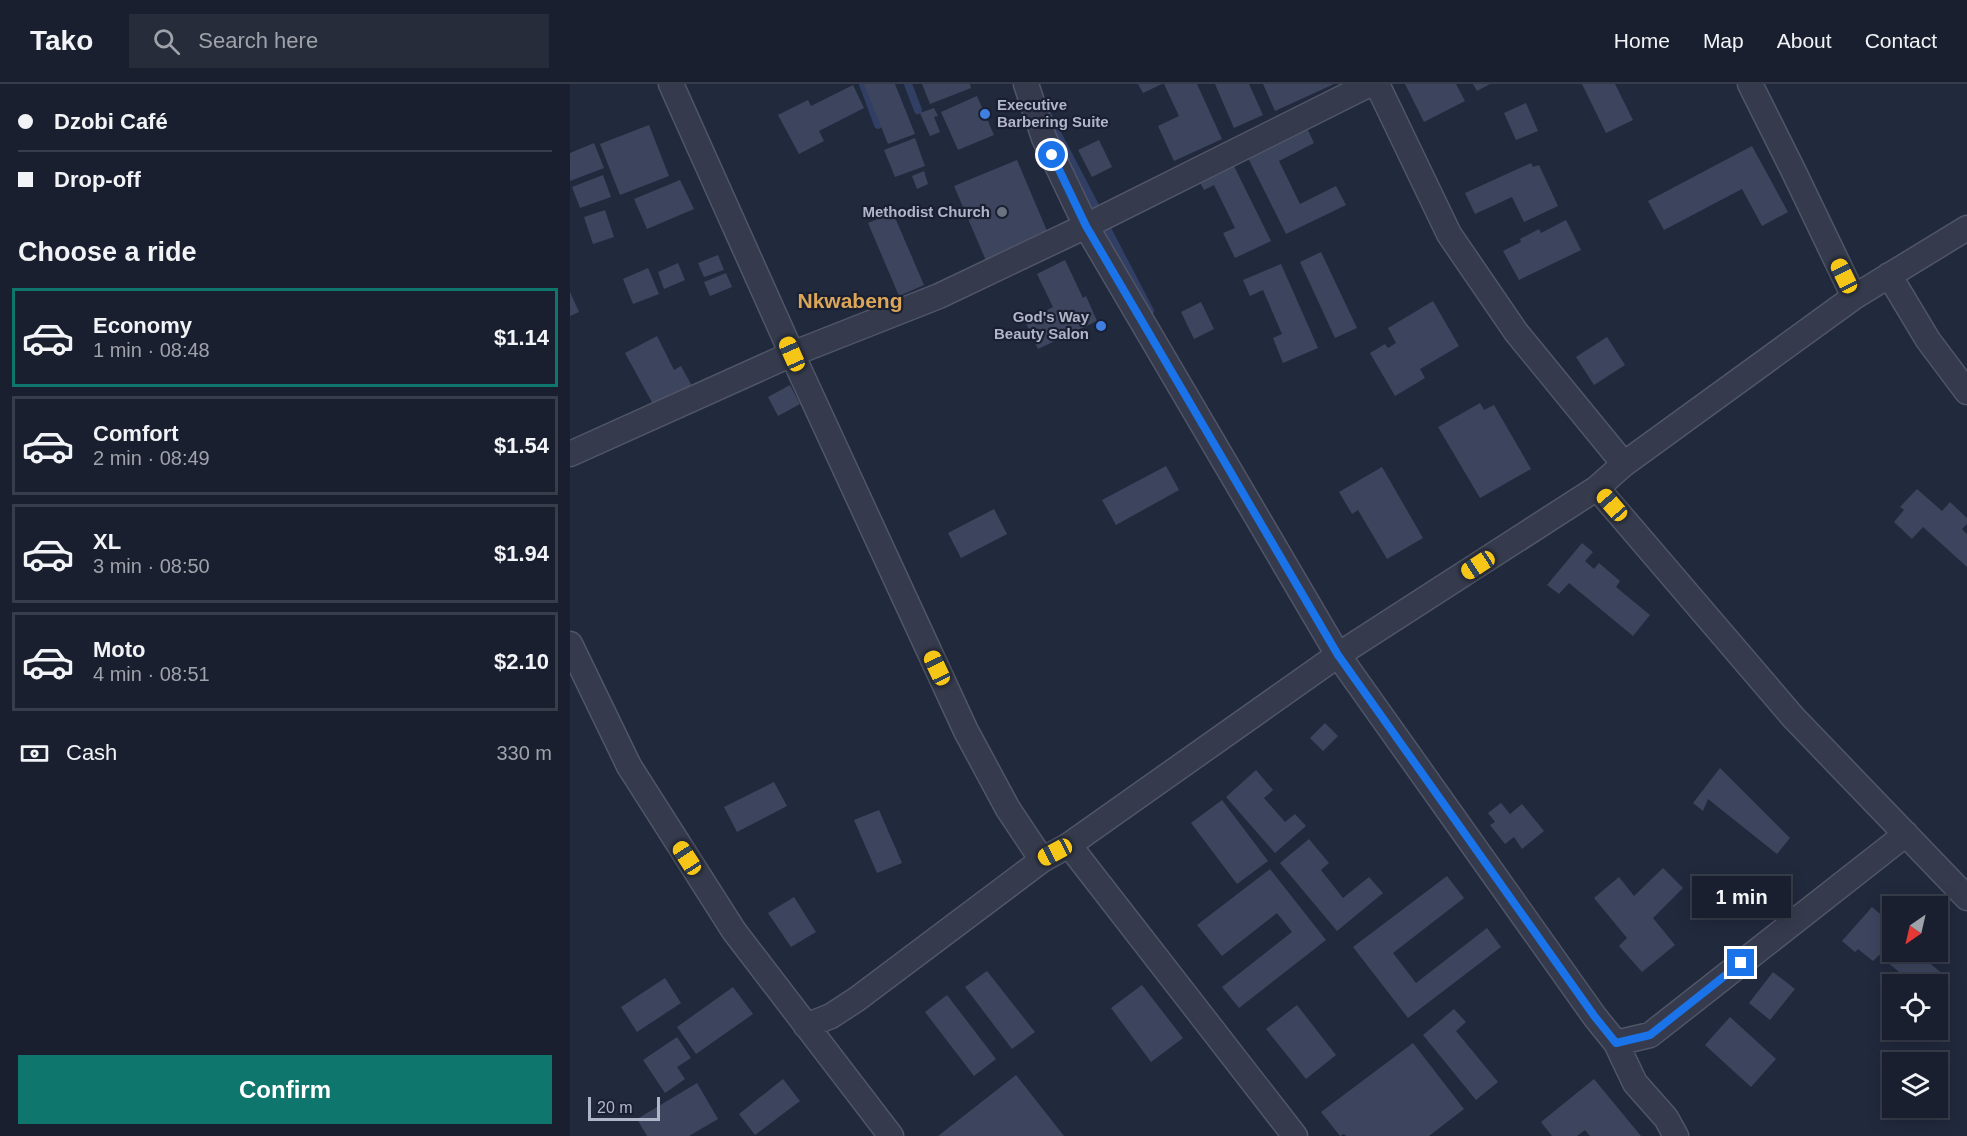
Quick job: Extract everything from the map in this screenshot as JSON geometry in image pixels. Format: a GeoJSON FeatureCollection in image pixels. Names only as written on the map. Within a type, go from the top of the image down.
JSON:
{"type":"FeatureCollection","features":[{"type":"Feature","properties":{"kind":"street"},"geometry":{"type":"LineString","coordinates":[[671,84],[792,354],[966,731],[1008,808],[1042,860]]}},
{"type":"Feature","properties":{"kind":"street"},"geometry":{"type":"LineString","coordinates":[[1026,84],[1044,138],[1086,226],[1338,655],[1595,1017],[1616,1043],[1635,1083],[1666,1118],[1676,1136]]}},
{"type":"Feature","properties":{"kind":"street"},"geometry":{"type":"LineString","coordinates":[[570,454],[792,354],[939,296],[1086,226],[1370,84]]}},
{"type":"Feature","properties":{"kind":"street"},"geometry":{"type":"LineString","coordinates":[[1377,84],[1449,234],[1516,332],[1624,464]]}},
{"type":"Feature","properties":{"kind":"street"},"geometry":{"type":"LineString","coordinates":[[1749,84],[1854,297]]}},
{"type":"Feature","properties":{"kind":"street"},"geometry":{"type":"LineString","coordinates":[[806,1026],[831,1016],[857,999],[1042,860],[1069,845],[1338,655],[1597,488],[1624,464],[1854,297],[1967,228]]}},
{"type":"Feature","properties":{"kind":"street"},"geometry":{"type":"LineString","coordinates":[[1889,275],[1928,340],[1967,392]]}},
{"type":"Feature","properties":{"kind":"street"},"geometry":{"type":"LineString","coordinates":[[1597,488],[1793,717],[1967,898]]}},
{"type":"Feature","properties":{"kind":"street"},"geometry":{"type":"LineString","coordinates":[[570,644],[629,766],[734,932],[891,1136]]}},
{"type":"Feature","properties":{"kind":"street"},"geometry":{"type":"LineString","coordinates":[[1616,1043],[1650,1035],[1906,834]]}},
{"type":"Feature","properties":{"kind":"street"},"geometry":{"type":"LineString","coordinates":[[1069,845],[1295,1136]]}},
{"type":"Feature","properties":{"kind":"building"},"geometry":{"type":"Polygon","coordinates":[[[864,84],[895,84],[915,134],[888,144],[864,84]]]}},
{"type":"Feature","properties":{"kind":"building"},"geometry":{"type":"Polygon","coordinates":[[[922,84],[970,84],[971,88],[930,104],[922,84]]]}},
{"type":"Feature","properties":{"kind":"building"},"geometry":{"type":"Polygon","coordinates":[[[1138,84],[1162,84],[1143,93],[1138,84]]]}},
{"type":"Feature","properties":{"kind":"building"},"geometry":{"type":"Polygon","coordinates":[[[1164,84],[1197,84],[1222,139],[1174,161],[1158,126],[1179,116],[1164,84]]]}},
{"type":"Feature","properties":{"kind":"building"},"geometry":{"type":"Polygon","coordinates":[[[1215,84],[1249,84],[1263,115],[1234,128],[1215,84]]]}},
{"type":"Feature","properties":{"kind":"building"},"geometry":{"type":"Polygon","coordinates":[[[1263,84],[1334,84],[1275,111],[1263,84]]]}},
{"type":"Feature","properties":{"kind":"building"},"geometry":{"type":"Polygon","coordinates":[[[1405,84],[1456,84],[1465,101],[1424,122],[1405,84]]]}},
{"type":"Feature","properties":{"kind":"building"},"geometry":{"type":"Polygon","coordinates":[[[1473,84],[1490,84],[1477,91],[1473,84]]]}},
{"type":"Feature","properties":{"kind":"building"},"geometry":{"type":"Polygon","coordinates":[[[1582,84],[1615,84],[1633,120],[1606,133],[1582,84]]]}},
{"type":"Feature","properties":{"kind":"building"},"geometry":{"type":"Polygon","coordinates":[[[853,85],[864,108],[819,131],[824,141],[799,154],[778,115],[808,100],[811,106],[853,85]]]}},
{"type":"Feature","properties":{"kind":"building"},"geometry":{"type":"Polygon","coordinates":[[[977,96],[994,135],[958,150],[941,112],[977,96]]]}},
{"type":"Feature","properties":{"kind":"building"},"geometry":{"type":"Polygon","coordinates":[[[1526,103],[1538,131],[1516,140],[1504,113],[1526,103]]]}},
{"type":"Feature","properties":{"kind":"building"},"geometry":{"type":"Polygon","coordinates":[[[934,108],[938,116],[934,117],[940,132],[930,136],[920,113],[934,108]]]}},
{"type":"Feature","properties":{"kind":"building"},"geometry":{"type":"Polygon","coordinates":[[[649,125],[669,176],[620,195],[600,144],[649,125]]]}},
{"type":"Feature","properties":{"kind":"building"},"geometry":{"type":"Polygon","coordinates":[[[1306,126],[1314,143],[1279,161],[1300,204],[1336,186],[1346,205],[1286,234],[1247,156],[1306,126]]]}},
{"type":"Feature","properties":{"kind":"building"},"geometry":{"type":"Polygon","coordinates":[[[915,138],[925,166],[895,177],[884,150],[915,138]]]}},
{"type":"Feature","properties":{"kind":"building"},"geometry":{"type":"Polygon","coordinates":[[[1099,140],[1112,167],[1092,177],[1078,150],[1099,140]]]}},
{"type":"Feature","properties":{"kind":"building"},"geometry":{"type":"Polygon","coordinates":[[[594,143],[604,168],[570,181],[570,153],[594,143]]]}},
{"type":"Feature","properties":{"kind":"building"},"geometry":{"type":"Polygon","coordinates":[[[1752,146],[1788,212],[1762,226],[1742,189],[1664,230],[1648,201],[1752,146]]]}},
{"type":"Feature","properties":{"kind":"building","name":"Methodist Church"},"geometry":{"type":"Polygon","coordinates":[[[1017,160],[1050,238],[987,263],[954,186],[1017,160]]]}},
{"type":"Feature","properties":{"kind":"building"},"geometry":{"type":"Polygon","coordinates":[[[1232,162],[1271,241],[1235,258],[1223,233],[1235,228],[1214,185],[1204,190],[1198,179],[1232,162]]]}},
{"type":"Feature","properties":{"kind":"building"},"geometry":{"type":"Polygon","coordinates":[[[1531,163],[1533,167],[1539,165],[1558,206],[1524,222],[1512,197],[1475,214],[1465,193],[1531,163]]]}},
{"type":"Feature","properties":{"kind":"building"},"geometry":{"type":"Polygon","coordinates":[[[924,171],[928,184],[917,189],[912,176],[924,171]]]}},
{"type":"Feature","properties":{"kind":"building"},"geometry":{"type":"Polygon","coordinates":[[[603,175],[611,197],[580,208],[572,187],[603,175]]]}},
{"type":"Feature","properties":{"kind":"building"},"geometry":{"type":"Polygon","coordinates":[[[680,180],[694,209],[647,229],[634,199],[680,180]]]}},
{"type":"Feature","properties":{"kind":"building"},"geometry":{"type":"Polygon","coordinates":[[[605,210],[614,237],[593,244],[584,217],[605,210]]]}},
{"type":"Feature","properties":{"kind":"building"},"geometry":{"type":"Polygon","coordinates":[[[893,213],[924,285],[899,296],[868,223],[893,213]]]}},
{"type":"Feature","properties":{"kind":"building"},"geometry":{"type":"Polygon","coordinates":[[[1566,220],[1581,250],[1519,280],[1503,251],[1539,229],[1541,233],[1566,220]]]}},
{"type":"Feature","properties":{"kind":"building"},"geometry":{"type":"Polygon","coordinates":[[[1321,252],[1357,328],[1335,338],[1300,262],[1321,252]]]}},
{"type":"Feature","properties":{"kind":"building"},"geometry":{"type":"Polygon","coordinates":[[[718,255],[724,270],[704,277],[698,263],[718,255]]]}},
{"type":"Feature","properties":{"kind":"building"},"geometry":{"type":"Polygon","coordinates":[[[1065,260],[1083,298],[1086,296],[1097,321],[1038,349],[1025,321],[1053,307],[1037,274],[1065,260]]]}},
{"type":"Feature","properties":{"kind":"building"},"geometry":{"type":"Polygon","coordinates":[[[678,263],[685,280],[664,289],[658,272],[678,263]]]}},
{"type":"Feature","properties":{"kind":"building"},"geometry":{"type":"Polygon","coordinates":[[[1281,264],[1318,348],[1283,363],[1273,338],[1282,334],[1263,290],[1250,296],[1243,280],[1281,264]]]}},
{"type":"Feature","properties":{"kind":"building"},"geometry":{"type":"Polygon","coordinates":[[[648,268],[659,294],[633,304],[623,279],[648,268]]]}},
{"type":"Feature","properties":{"kind":"building"},"geometry":{"type":"Polygon","coordinates":[[[726,273],[732,287],[710,296],[704,282],[726,273]]]}},
{"type":"Feature","properties":{"kind":"building"},"geometry":{"type":"Polygon","coordinates":[[[570,292],[579,312],[570,316],[570,292]]]}},
{"type":"Feature","properties":{"kind":"building"},"geometry":{"type":"Polygon","coordinates":[[[1433,301],[1459,346],[1420,369],[1425,378],[1395,396],[1370,353],[1385,344],[1388,348],[1396,343],[1388,328],[1433,301]]]}},
{"type":"Feature","properties":{"kind":"building"},"geometry":{"type":"Polygon","coordinates":[[[1201,302],[1214,329],[1194,339],[1181,312],[1201,302]]]}},
{"type":"Feature","properties":{"kind":"building"},"geometry":{"type":"Polygon","coordinates":[[[657,336],[674,370],[681,366],[692,386],[654,406],[625,353],[657,336]]]}},
{"type":"Feature","properties":{"kind":"building"},"geometry":{"type":"Polygon","coordinates":[[[1607,337],[1625,365],[1594,385],[1576,357],[1607,337]]]}},
{"type":"Feature","properties":{"kind":"building"},"geometry":{"type":"Polygon","coordinates":[[[790,385],[800,404],[778,416],[768,397],[790,385]]]}},
{"type":"Feature","properties":{"kind":"building"},"geometry":{"type":"Polygon","coordinates":[[[1480,403],[1484,410],[1494,405],[1531,469],[1480,498],[1438,427],[1480,403]]]}},
{"type":"Feature","properties":{"kind":"building"},"geometry":{"type":"Polygon","coordinates":[[[1166,466],[1179,490],[1116,525],[1102,500],[1166,466]]]}},
{"type":"Feature","properties":{"kind":"building"},"geometry":{"type":"Polygon","coordinates":[[[1382,467],[1423,538],[1387,559],[1358,510],[1352,514],[1339,492],[1382,467]]]}},
{"type":"Feature","properties":{"kind":"building"},"geometry":{"type":"Polygon","coordinates":[[[1917,489],[1942,511],[1950,502],[1967,518],[1967,524],[1962,529],[1967,534],[1967,567],[1923,527],[1912,539],[1894,522],[1904,510],[1900,507],[1917,489]]]}},
{"type":"Feature","properties":{"kind":"building"},"geometry":{"type":"Polygon","coordinates":[[[994,509],[1007,534],[961,558],[948,533],[994,509]]]}},
{"type":"Feature","properties":{"kind":"building"},"geometry":{"type":"Polygon","coordinates":[[[1582,543],[1593,552],[1585,561],[1594,569],[1599,563],[1620,581],[1616,587],[1650,615],[1633,636],[1569,583],[1559,594],[1547,585],[1582,543]]]}},
{"type":"Feature","properties":{"kind":"building"},"geometry":{"type":"Polygon","coordinates":[[[1325,723],[1338,736],[1323,751],[1310,738],[1325,723]]]}},
{"type":"Feature","properties":{"kind":"building"},"geometry":{"type":"Polygon","coordinates":[[[1720,768],[1790,838],[1777,854],[1708,799],[1703,811],[1693,803],[1720,768]]]}},
{"type":"Feature","properties":{"kind":"building"},"geometry":{"type":"Polygon","coordinates":[[[1256,770],[1273,790],[1264,798],[1285,822],[1295,814],[1306,826],[1275,853],[1226,797],[1256,770]]]}},
{"type":"Feature","properties":{"kind":"building"},"geometry":{"type":"Polygon","coordinates":[[[774,782],[787,806],[737,832],[724,807],[774,782]]]}},
{"type":"Feature","properties":{"kind":"building"},"geometry":{"type":"Polygon","coordinates":[[[1222,800],[1268,861],[1237,884],[1191,823],[1222,800]]]}},
{"type":"Feature","properties":{"kind":"building"},"geometry":{"type":"Polygon","coordinates":[[[1501,803],[1510,814],[1522,804],[1544,831],[1522,849],[1514,837],[1505,844],[1490,825],[1495,822],[1488,813],[1501,803]]]}},
{"type":"Feature","properties":{"kind":"building"},"geometry":{"type":"Polygon","coordinates":[[[879,810],[902,863],[877,873],[854,820],[879,810]]]}},
{"type":"Feature","properties":{"kind":"building"},"geometry":{"type":"Polygon","coordinates":[[[1309,839],[1329,863],[1321,870],[1343,898],[1369,877],[1383,893],[1337,931],[1280,863],[1309,839]]]}},
{"type":"Feature","properties":{"kind":"building"},"geometry":{"type":"Polygon","coordinates":[[[1663,868],[1683,888],[1653,918],[1675,945],[1642,972],[1619,946],[1627,938],[1594,898],[1619,877],[1634,896],[1663,868]]]}},
{"type":"Feature","properties":{"kind":"building"},"geometry":{"type":"Polygon","coordinates":[[[1270,869],[1326,940],[1239,1008],[1222,987],[1292,932],[1277,913],[1222,956],[1197,925],[1270,869]]]}},
{"type":"Feature","properties":{"kind":"building"},"geometry":{"type":"Polygon","coordinates":[[[1447,876],[1464,898],[1393,953],[1416,983],[1487,928],[1501,947],[1408,1018],[1353,947],[1447,876]]]}},
{"type":"Feature","properties":{"kind":"building"},"geometry":{"type":"Polygon","coordinates":[[[794,897],[816,932],[791,947],[768,913],[794,897]]]}},
{"type":"Feature","properties":{"kind":"building"},"geometry":{"type":"Polygon","coordinates":[[[1872,907],[1882,915],[1882,958],[1879,955],[1873,961],[1858,949],[1855,952],[1842,941],[1872,907]]]}},
{"type":"Feature","properties":{"kind":"building"},"geometry":{"type":"Polygon","coordinates":[[[1887,962],[1928,962],[1943,974],[1901,974],[1887,962]]]}},
{"type":"Feature","properties":{"kind":"building"},"geometry":{"type":"Polygon","coordinates":[[[987,971],[1035,1032],[1012,1049],[965,987],[987,971]]]}},
{"type":"Feature","properties":{"kind":"building"},"geometry":{"type":"Polygon","coordinates":[[[1773,972],[1795,989],[1770,1020],[1749,1003],[1773,972]]]}},
{"type":"Feature","properties":{"kind":"building"},"geometry":{"type":"Polygon","coordinates":[[[665,978],[681,1003],[637,1032],[621,1007],[665,978]]]}},
{"type":"Feature","properties":{"kind":"building"},"geometry":{"type":"Polygon","coordinates":[[[1142,985],[1183,1038],[1151,1062],[1111,1008],[1142,985]]]}},
{"type":"Feature","properties":{"kind":"building"},"geometry":{"type":"Polygon","coordinates":[[[733,987],[753,1014],[696,1054],[677,1027],[733,987]]]}},
{"type":"Feature","properties":{"kind":"building"},"geometry":{"type":"Polygon","coordinates":[[[947,995],[996,1059],[974,1076],[925,1012],[947,995]]]}},
{"type":"Feature","properties":{"kind":"building"},"geometry":{"type":"Polygon","coordinates":[[[1297,1005],[1336,1055],[1306,1079],[1266,1029],[1297,1005]]]}},
{"type":"Feature","properties":{"kind":"building"},"geometry":{"type":"Polygon","coordinates":[[[1454,1009],[1466,1022],[1456,1031],[1498,1082],[1476,1100],[1423,1035],[1454,1009]]]}},
{"type":"Feature","properties":{"kind":"building"},"geometry":{"type":"Polygon","coordinates":[[[1730,1017],[1776,1059],[1751,1087],[1705,1045],[1730,1017]]]}},
{"type":"Feature","properties":{"kind":"building"},"geometry":{"type":"Polygon","coordinates":[[[677,1037],[691,1058],[677,1067],[685,1079],[665,1093],[643,1060],[677,1037]]]}},
{"type":"Feature","properties":{"kind":"building"},"geometry":{"type":"Polygon","coordinates":[[[1413,1043],[1464,1109],[1429,1136],[1346,1136],[1344,1134],[1340,1136],[1321,1112],[1413,1043]]]}},
{"type":"Feature","properties":{"kind":"building"},"geometry":{"type":"Polygon","coordinates":[[[1016,1075],[1064,1136],[938,1136],[1016,1075]]]}},
{"type":"Feature","properties":{"kind":"building"},"geometry":{"type":"Polygon","coordinates":[[[783,1079],[800,1101],[755,1135],[739,1114],[783,1079]]]}},
{"type":"Feature","properties":{"kind":"building"},"geometry":{"type":"Polygon","coordinates":[[[1594,1079],[1641,1136],[1590,1136],[1585,1130],[1577,1136],[1552,1136],[1541,1122],[1594,1079]]]}},
{"type":"Feature","properties":{"kind":"building"},"geometry":{"type":"Polygon","coordinates":[[[697,1083],[718,1119],[689,1136],[647,1136],[637,1119],[697,1083]]]}},
{"type":"Feature","properties":{"kind":"waterway"},"geometry":{"type":"LineString","coordinates":[[863,84],[878,125]]}},
{"type":"Feature","properties":{"kind":"waterway"},"geometry":{"type":"LineString","coordinates":[[908,84],[918,110]]}},
{"type":"Feature","properties":{"kind":"waterway"},"geometry":{"type":"LineString","coordinates":[[1046,112],[1150,311]]}},
{"type":"Feature","properties":{"kind":"place","name":"Executive Barbering Suite"},"geometry":{"type":"Point","coordinates":[985,114]}},
{"type":"Feature","properties":{"kind":"place","name":"Methodist Church"},"geometry":{"type":"Point","coordinates":[1002,212]}},
{"type":"Feature","properties":{"kind":"place","name":"God's Way Beauty Salon"},"geometry":{"type":"Point","coordinates":[1101,326]}},
{"type":"Feature","properties":{"kind":"district","name":"Nkwabeng"},"geometry":{"type":"Point","coordinates":[850,301]}},
{"type":"Feature","properties":{"kind":"route"},"geometry":{"type":"LineString","coordinates":[[1052,155],[1086,226],[1338,655],[1595,1017],[1616,1043],[1650,1035],[1741,963]]}}]}
